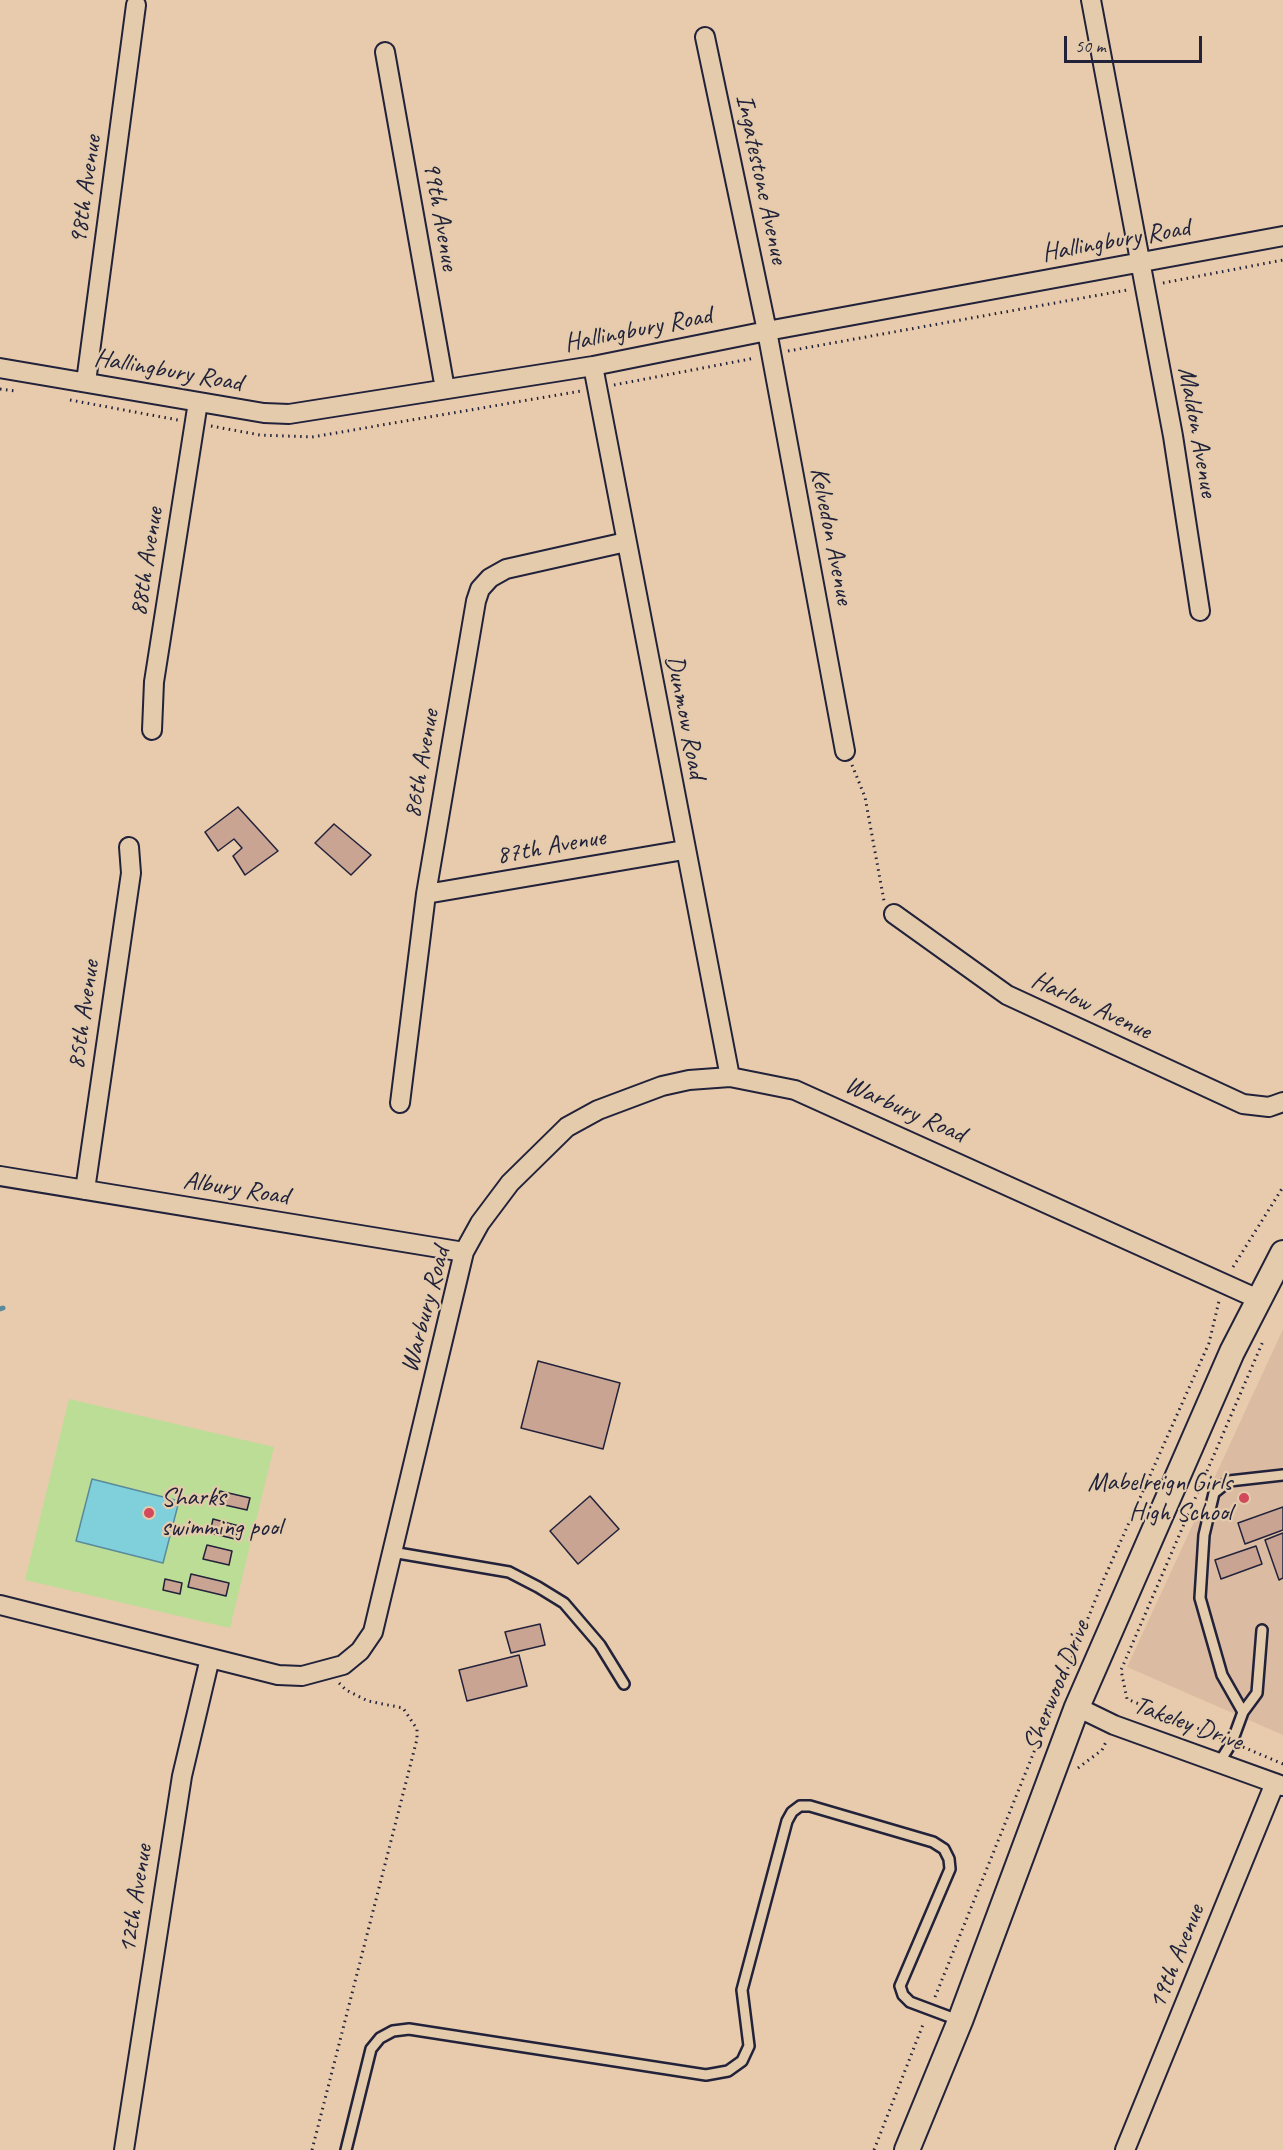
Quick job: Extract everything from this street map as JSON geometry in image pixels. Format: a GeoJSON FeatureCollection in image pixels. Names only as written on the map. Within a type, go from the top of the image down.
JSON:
{"type":"FeatureCollection","features":[{"type":"Feature","properties":{"kind":"street","name":"Maldon Avenue"},"geometry":{"type":"LineString","coordinates":[[1091,0],[1173,436],[1200,611]]}},
{"type":"Feature","properties":{"kind":"street","name":"98th Avenue"},"geometry":{"type":"LineString","coordinates":[[86,382],[136,5]]}},
{"type":"Feature","properties":{"kind":"street","name":"Ingatestone Avenue"},"geometry":{"type":"LineString","coordinates":[[705,37],[767,331]]}},
{"type":"Feature","properties":{"kind":"street","name":"99th Avenue"},"geometry":{"type":"LineString","coordinates":[[385,52],[445,389]]}},
{"type":"Feature","properties":{"kind":"street","name":"Hallingbury Road"},"geometry":{"type":"LineString","coordinates":[[0,368],[264,413],[289,414],[593,366],[767,331],[1283,236]]}},
{"type":"Feature","properties":{"kind":"street","name":"Kelvedon Avenue"},"geometry":{"type":"LineString","coordinates":[[767,331],[845,751]]}},
{"type":"Feature","properties":{"kind":"street","name":"Dunmow Road"},"geometry":{"type":"LineString","coordinates":[[593,366],[684,850],[730,1077]]}},
{"type":"Feature","properties":{"kind":"street","name":"88th Avenue"},"geometry":{"type":"LineString","coordinates":[[152,730],[154,682],[198,402]]}},
{"type":"Feature","properties":{"kind":"street","name":"86th Avenue"},"geometry":{"type":"LineString","coordinates":[[400,1103],[426,894],[480,589],[490,578],[506,569],[626,543]]}},
{"type":"Feature","properties":{"kind":"street","name":"85th Avenue"},"geometry":{"type":"LineString","coordinates":[[85,1190],[131,873],[129,847]]}},
{"type":"Feature","properties":{"kind":"street","name":"87th Avenue"},"geometry":{"type":"LineString","coordinates":[[426,894],[684,850]]}},
{"type":"Feature","properties":{"kind":"street","name":"Harlow Avenue"},"geometry":{"type":"LineString","coordinates":[[894,914],[1007,995],[1243,1104],[1269,1107],[1283,1102]]}},
{"type":"Feature","properties":{"kind":"street","name":"Warbury Road"},"geometry":{"type":"LineString","coordinates":[[0,1605],[278,1675],[302,1676],[327,1672],[343,1665],[360,1651],[373,1632],[464,1252],[480,1223],[510,1183],[567,1127],[631,1096],[689,1080],[730,1077],[795,1090],[824,1101],[1224,1281],[1258,1299]]}},
{"type":"Feature","properties":{"kind":"street","name":"Albury Road"},"geometry":{"type":"LineString","coordinates":[[0,1176],[464,1252]]}},
{"type":"Feature","properties":{"kind":"street","name":"Sherwood Drive"},"geometry":{"type":"LineString","coordinates":[[907,2150],[960,2021],[1077,1707],[1232,1352],[1283,1252]]}},
{"type":"Feature","properties":{"kind":"street","name":"12th Avenue"},"geometry":{"type":"LineString","coordinates":[[124,2150],[182,1776],[210,1658]]}},
{"type":"Feature","properties":{"kind":"street","name":"Takeley Drive"},"geometry":{"type":"LineString","coordinates":[[1077,1707],[1114,1725],[1279,1784]]}},
{"type":"Feature","properties":{"kind":"street","name":"19th Avenue"},"geometry":{"type":"LineString","coordinates":[[1125,2150],[1279,1784]]}},
{"type":"Feature","properties":{"kind":"lane"},"geometry":{"type":"LineString","coordinates":[[1243,1712],[1222,1675],[1200,1598],[1204,1534],[1214,1493],[1229,1481],[1283,1475]]}},
{"type":"Feature","properties":{"kind":"lane"},"geometry":{"type":"LineString","coordinates":[[392,1552],[509,1572],[538,1587],[564,1603],[600,1645],[624,1684]]}},
{"type":"Feature","properties":{"kind":"lane"},"geometry":{"type":"LineString","coordinates":[[1220,1763],[1232,1742],[1243,1712],[1257,1693],[1262,1630]]}},
{"type":"Feature","properties":{"kind":"lane"},"geometry":{"type":"LineString","coordinates":[[346,2150],[371,2049],[380,2038],[393,2031],[409,2029],[706,2075],[728,2071],[741,2061],[749,2046],[742,1990],[787,1821],[792,1812],[800,1806],[810,1806],[933,1842],[944,1849],[949,1859],[950,1869],[900,1986],[903,1995],[910,2002],[960,2021]]}},
{"type":"Feature","properties":{"kind":"path"},"geometry":{"type":"LineString","coordinates":[[845,751],[865,797],[877,855],[882,894],[894,914]]}},
{"type":"Feature","properties":{"kind":"path"},"geometry":{"type":"LineString","coordinates":[[1224,1281],[1283,1187]]}},
{"type":"Feature","properties":{"kind":"path"},"geometry":{"type":"LineString","coordinates":[[312,2150],[417,1739],[417,1729],[403,1708],[361,1697],[346,1690],[327,1672]]}},
{"type":"Feature","properties":{"kind":"shaded area","name":"Mabelreign Girls High School"},"geometry":{"type":"Polygon","coordinates":[[[1283,1329],[1283,1735],[1127,1667],[1283,1329]]]}},
{"type":"Feature","properties":{"kind":"green space","name":"Sharks swimming pool"},"geometry":{"type":"Polygon","coordinates":[[[69,1399],[274,1447],[230,1628],[25,1580],[69,1399]]]}},
{"type":"Feature","properties":{"kind":"water"},"geometry":{"type":"Polygon","coordinates":[[[92,1479],[179,1501],[163,1563],[76,1541],[92,1479]]]}},
{"type":"Feature","properties":{"kind":"building"},"geometry":{"type":"Polygon","coordinates":[[[238,807],[278,851],[245,875],[233,856],[242,848],[234,839],[218,851],[205,832],[238,807]]]}},
{"type":"Feature","properties":{"kind":"building"},"geometry":{"type":"Polygon","coordinates":[[[334,824],[371,855],[351,875],[315,843],[334,824]]]}},
{"type":"Feature","properties":{"kind":"building"},"geometry":{"type":"Polygon","coordinates":[[[538,1361],[620,1383],[603,1449],[521,1428],[538,1361]]]}},
{"type":"Feature","properties":{"kind":"building"},"geometry":{"type":"Polygon","coordinates":[[[220,1491],[250,1498],[247,1510],[216,1503],[220,1491]]]}},
{"type":"Feature","properties":{"kind":"building"},"geometry":{"type":"Polygon","coordinates":[[[590,1496],[619,1529],[578,1564],[550,1531],[590,1496]]]}},
{"type":"Feature","properties":{"kind":"building"},"geometry":{"type":"Polygon","coordinates":[[[1283,1507],[1283,1530],[1245,1544],[1238,1523],[1283,1507]]]}},
{"type":"Feature","properties":{"kind":"building"},"geometry":{"type":"Polygon","coordinates":[[[213,1519],[239,1526],[235,1539],[210,1533],[213,1519]]]}},
{"type":"Feature","properties":{"kind":"building"},"geometry":{"type":"Polygon","coordinates":[[[1283,1533],[1283,1578],[1279,1580],[1265,1540],[1283,1533]]]}},
{"type":"Feature","properties":{"kind":"building"},"geometry":{"type":"Polygon","coordinates":[[[207,1545],[232,1551],[229,1565],[203,1559],[207,1545]]]}},
{"type":"Feature","properties":{"kind":"building"},"geometry":{"type":"Polygon","coordinates":[[[1256,1546],[1262,1564],[1221,1579],[1215,1560],[1256,1546]]]}},
{"type":"Feature","properties":{"kind":"building"},"geometry":{"type":"Polygon","coordinates":[[[191,1574],[229,1583],[226,1596],[188,1587],[191,1574]]]}},
{"type":"Feature","properties":{"kind":"building"},"geometry":{"type":"Polygon","coordinates":[[[165,1579],[182,1583],[180,1594],[163,1590],[165,1579]]]}},
{"type":"Feature","properties":{"kind":"building"},"geometry":{"type":"Polygon","coordinates":[[[540,1624],[545,1645],[511,1653],[505,1632],[540,1624]]]}},
{"type":"Feature","properties":{"kind":"building"},"geometry":{"type":"Polygon","coordinates":[[[519,1655],[527,1686],[467,1701],[459,1670],[519,1655]]]}},
{"type":"Feature","properties":{"kind":"place","name":"Mabelreign Girls High School"},"geometry":{"type":"Point","coordinates":[1244,1498]}},
{"type":"Feature","properties":{"kind":"place","name":"Sharks swimming pool"},"geometry":{"type":"Point","coordinates":[149,1513]}}]}
